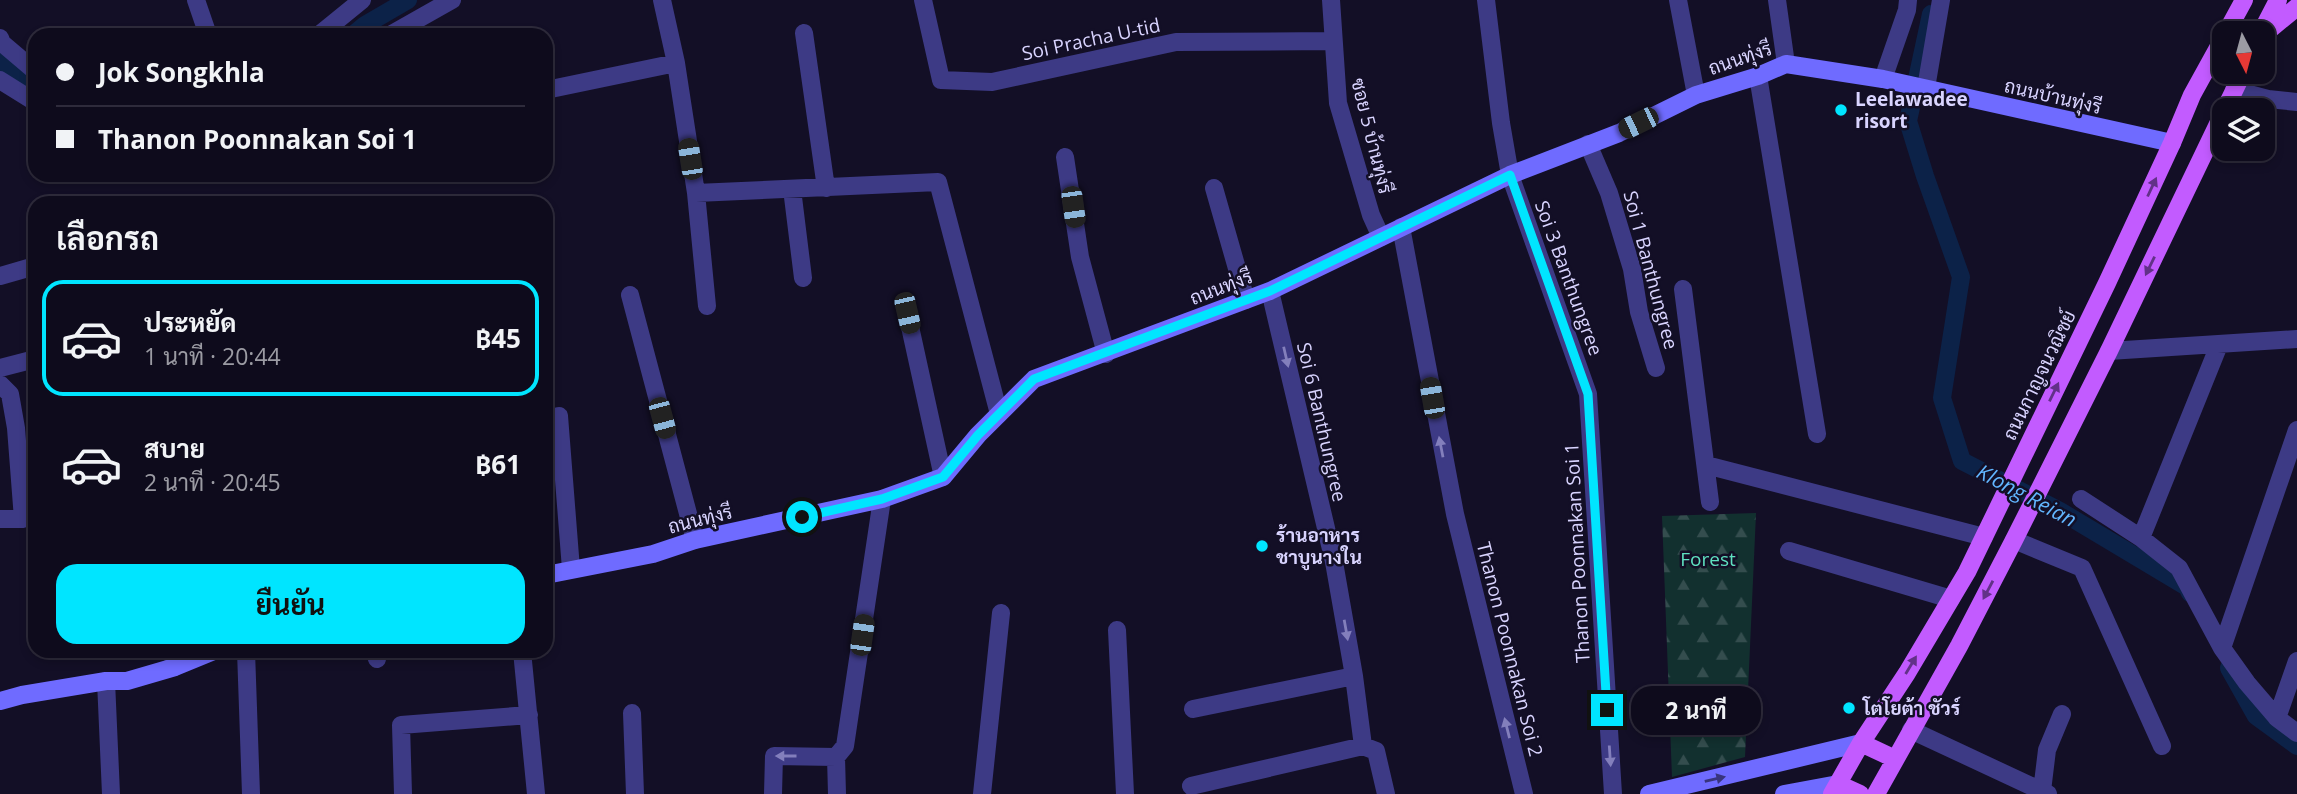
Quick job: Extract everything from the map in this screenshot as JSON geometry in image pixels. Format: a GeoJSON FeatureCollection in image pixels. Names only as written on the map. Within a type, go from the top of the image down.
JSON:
{"type":"FeatureCollection","features":[{"type":"Feature","properties":{"kind":"main road","name":"ถนนกาญจนวณิชย์"},"geometry":{"type":"LineString","coordinates":[[2232,21],[2244,0]]}},
{"type":"Feature","properties":{"kind":"main road"},"geometry":{"type":"LineString","coordinates":[[2268,21],[2278,0]]}},
{"type":"Feature","properties":{"kind":"main road"},"geometry":{"type":"LineString","coordinates":[[2275,24],[2297,7]]}},
{"type":"Feature","properties":{"kind":"main road","name":"ถนนกาญจนวณิชย์"},"geometry":{"type":"LineString","coordinates":[[1835,789],[1967,572],[2108,283],[2192,95],[2212,58]]}},
{"type":"Feature","properties":{"kind":"main road"},"geometry":{"type":"LineString","coordinates":[[1876,794],[2016,534],[2109,351],[2237,84]]}},
{"type":"Feature","properties":{"kind":"main road"},"geometry":{"type":"LineString","coordinates":[[1861,743],[1895,759]]}},
{"type":"Feature","properties":{"kind":"main road"},"geometry":{"type":"LineString","coordinates":[[1835,789],[1860,794]]}},
{"type":"Feature","properties":{"kind":"street"},"geometry":{"type":"LineString","coordinates":[[196,0],[206,28]]}},
{"type":"Feature","properties":{"kind":"street"},"geometry":{"type":"LineString","coordinates":[[328,28],[362,0]]}},
{"type":"Feature","properties":{"kind":"street"},"geometry":{"type":"LineString","coordinates":[[407,28],[452,0]]}},
{"type":"Feature","properties":{"kind":"street"},"geometry":{"type":"LineString","coordinates":[[662,0],[676,63],[695,193],[707,306]]}},
{"type":"Feature","properties":{"kind":"street","name":"Soi Pracha U-tid"},"geometry":{"type":"LineString","coordinates":[[923,0],[941,80],[992,82],[1176,42],[1332,41]]}},
{"type":"Feature","properties":{"kind":"street","name":"ซอย 5 บ้านทุ่งรี"},"geometry":{"type":"LineString","coordinates":[[1331,0],[1338,103],[1371,215],[1381,237]]}},
{"type":"Feature","properties":{"kind":"street","name":"Soi 3 Banthungree"},"geometry":{"type":"LineString","coordinates":[[1486,0],[1510,175],[1588,394]]}},
{"type":"Feature","properties":{"kind":"street"},"geometry":{"type":"LineString","coordinates":[[1678,0],[1696,95]]}},
{"type":"Feature","properties":{"kind":"street"},"geometry":{"type":"LineString","coordinates":[[1777,0],[1786,64]]}},
{"type":"Feature","properties":{"kind":"street"},"geometry":{"type":"LineString","coordinates":[[1892,81],[1908,0]]}},
{"type":"Feature","properties":{"kind":"street"},"geometry":{"type":"LineString","coordinates":[[1926,88],[1941,0]]}},
{"type":"Feature","properties":{"kind":"street"},"geometry":{"type":"LineString","coordinates":[[2235,21],[2253,0]]}},
{"type":"Feature","properties":{"kind":"street"},"geometry":{"type":"LineString","coordinates":[[804,33],[826,188]]}},
{"type":"Feature","properties":{"kind":"street"},"geometry":{"type":"LineString","coordinates":[[0,38],[2,43],[28,65]]}},
{"type":"Feature","properties":{"kind":"street"},"geometry":{"type":"LineString","coordinates":[[553,89],[676,63]]}},
{"type":"Feature","properties":{"kind":"street","name":"ถนนทุ่งรี"},"geometry":{"type":"LineString","coordinates":[[553,573],[653,554],[695,540],[882,499],[943,477],[978,435],[1034,379],[1270,291],[1510,175],[1619,133],[1696,95],[1758,76],[1786,64],[1926,88]]}},
{"type":"Feature","properties":{"kind":"street"},"geometry":{"type":"LineString","coordinates":[[1758,76],[1817,434]]}},
{"type":"Feature","properties":{"kind":"street"},"geometry":{"type":"LineString","coordinates":[[0,80],[28,98]]}},
{"type":"Feature","properties":{"kind":"street","name":"ถนนบ้านทุ่งรี"},"geometry":{"type":"LineString","coordinates":[[1926,88],[2172,143]]}},
{"type":"Feature","properties":{"kind":"street"},"geometry":{"type":"LineString","coordinates":[[2234,90],[2268,99],[2297,102]]}},
{"type":"Feature","properties":{"kind":"street","name":"Soi 1 Banthungree"},"geometry":{"type":"LineString","coordinates":[[1588,144],[1609,193],[1632,269],[1639,312],[1656,368]]}},
{"type":"Feature","properties":{"kind":"street"},"geometry":{"type":"LineString","coordinates":[[1065,157],[1080,257],[1105,354]]}},
{"type":"Feature","properties":{"kind":"street"},"geometry":{"type":"LineString","coordinates":[[695,193],[938,182],[999,414]]}},
{"type":"Feature","properties":{"kind":"street"},"geometry":{"type":"LineString","coordinates":[[1214,188],[1246,300]]}},
{"type":"Feature","properties":{"kind":"street"},"geometry":{"type":"LineString","coordinates":[[792,189],[803,278]]}},
{"type":"Feature","properties":{"kind":"street","name":"Thanon Poonnakan Soi 2"},"geometry":{"type":"LineString","coordinates":[[1401,227],[1455,514],[1524,794]]}},
{"type":"Feature","properties":{"kind":"street"},"geometry":{"type":"LineString","coordinates":[[0,276],[28,268]]}},
{"type":"Feature","properties":{"kind":"street"},"geometry":{"type":"LineString","coordinates":[[1683,289],[1710,502]]}},
{"type":"Feature","properties":{"kind":"street","name":"Soi 6 Banthungree"},"geometry":{"type":"LineString","coordinates":[[1270,291],[1334,562],[1363,746]]}},
{"type":"Feature","properties":{"kind":"street"},"geometry":{"type":"LineString","coordinates":[[629,295],[695,540]]}},
{"type":"Feature","properties":{"kind":"street"},"geometry":{"type":"LineString","coordinates":[[907,313],[943,477]]}},
{"type":"Feature","properties":{"kind":"street"},"geometry":{"type":"LineString","coordinates":[[2109,351],[2297,339]]}},
{"type":"Feature","properties":{"kind":"street"},"geometry":{"type":"LineString","coordinates":[[2141,538],[2219,345]]}},
{"type":"Feature","properties":{"kind":"street"},"geometry":{"type":"LineString","coordinates":[[0,368],[28,361]]}},
{"type":"Feature","properties":{"kind":"street"},"geometry":{"type":"LineString","coordinates":[[0,384],[10,394],[28,477],[23,519],[0,519]]}},
{"type":"Feature","properties":{"kind":"street","name":"Thanon Poonnakan Soi 1"},"geometry":{"type":"LineString","coordinates":[[1588,394],[1613,794]]}},
{"type":"Feature","properties":{"kind":"street"},"geometry":{"type":"LineString","coordinates":[[553,417],[559,416],[571,569]]}},
{"type":"Feature","properties":{"kind":"street"},"geometry":{"type":"LineString","coordinates":[[2222,648],[2297,430]]}},
{"type":"Feature","properties":{"kind":"street"},"geometry":{"type":"LineString","coordinates":[[1706,465],[1984,537]]}},
{"type":"Feature","properties":{"kind":"street"},"geometry":{"type":"LineString","coordinates":[[837,794],[836,757],[845,746],[882,499]]}},
{"type":"Feature","properties":{"kind":"street"},"geometry":{"type":"LineString","coordinates":[[2081,499],[2141,538],[2179,568],[2222,648],[2247,683],[2277,718],[2297,733]]}},
{"type":"Feature","properties":{"kind":"street"},"geometry":{"type":"LineString","coordinates":[[2016,534],[2082,568],[2162,746]]}},
{"type":"Feature","properties":{"kind":"street"},"geometry":{"type":"LineString","coordinates":[[1789,551],[1951,599]]}},
{"type":"Feature","properties":{"kind":"street"},"geometry":{"type":"LineString","coordinates":[[982,794],[1001,613]]}},
{"type":"Feature","properties":{"kind":"street"},"geometry":{"type":"LineString","coordinates":[[1117,630],[1125,794]]}},
{"type":"Feature","properties":{"kind":"street"},"geometry":{"type":"LineString","coordinates":[[246,658],[251,794]]}},
{"type":"Feature","properties":{"kind":"street"},"geometry":{"type":"LineString","coordinates":[[523,658],[536,794]]}},
{"type":"Feature","properties":{"kind":"street"},"geometry":{"type":"LineString","coordinates":[[0,701],[106,681],[127,681],[173,659]]}},
{"type":"Feature","properties":{"kind":"street"},"geometry":{"type":"LineString","coordinates":[[2277,718],[2297,661]]}},
{"type":"Feature","properties":{"kind":"street"},"geometry":{"type":"LineString","coordinates":[[1193,709],[1354,676]]}},
{"type":"Feature","properties":{"kind":"street"},"geometry":{"type":"LineString","coordinates":[[106,681],[111,794]]}},
{"type":"Feature","properties":{"kind":"street"},"geometry":{"type":"LineString","coordinates":[[632,713],[635,794]]}},
{"type":"Feature","properties":{"kind":"street"},"geometry":{"type":"LineString","coordinates":[[1912,730],[2045,792],[2047,750],[2062,714]]}},
{"type":"Feature","properties":{"kind":"street"},"geometry":{"type":"LineString","coordinates":[[403,794],[401,726],[529,715]]}},
{"type":"Feature","properties":{"kind":"street"},"geometry":{"type":"LineString","coordinates":[[1649,794],[1861,743]]}},
{"type":"Feature","properties":{"kind":"street"},"geometry":{"type":"LineString","coordinates":[[1191,786],[1363,746],[1376,751],[1386,794]]}},
{"type":"Feature","properties":{"kind":"street"},"geometry":{"type":"LineString","coordinates":[[774,794],[774,756],[836,757]]}},
{"type":"Feature","properties":{"kind":"street"},"geometry":{"type":"LineString","coordinates":[[1784,794],[1835,789]]}},
{"type":"Feature","properties":{"kind":"green space","name":"Forest"},"geometry":{"type":"Polygon","coordinates":[[[1756,513],[1745,757],[1672,777],[1662,516],[1756,513]]]}},
{"type":"Feature","properties":{"kind":"waterway","name":"Klong Reian"},"geometry":{"type":"LineString","coordinates":[[361,28],[408,0]]}},
{"type":"Feature","properties":{"kind":"waterway","name":"Klong Reian"},"geometry":{"type":"LineString","coordinates":[[1931,14],[1908,121],[1961,277],[1942,398],[1962,461],[2060,511],[2187,587],[2190,593]]}},
{"type":"Feature","properties":{"kind":"waterway","name":"Klong Reian"},"geometry":{"type":"LineString","coordinates":[[0,62],[28,88]]}},
{"type":"Feature","properties":{"kind":"waterway","name":"Klong Reian"},"geometry":{"type":"LineString","coordinates":[[2229,668],[2256,716],[2297,746]]}},
{"type":"Feature","properties":{"kind":"place","name":"Leelawadee risort"},"geometry":{"type":"Point","coordinates":[1841,110]}},
{"type":"Feature","properties":{"kind":"place","name":"ร้านอาหาร ชาบูนางใน"},"geometry":{"type":"Point","coordinates":[1262,546]}},
{"type":"Feature","properties":{"kind":"place","name":"โตโยต้า ชัวร์"},"geometry":{"type":"Point","coordinates":[1849,708]}},
{"type":"Feature","properties":{"kind":"route"},"geometry":{"type":"LineString","coordinates":[[802,517],[882,499],[943,477],[978,435],[1034,379],[1270,291],[1510,175],[1588,394],[1607,710]]}}]}
